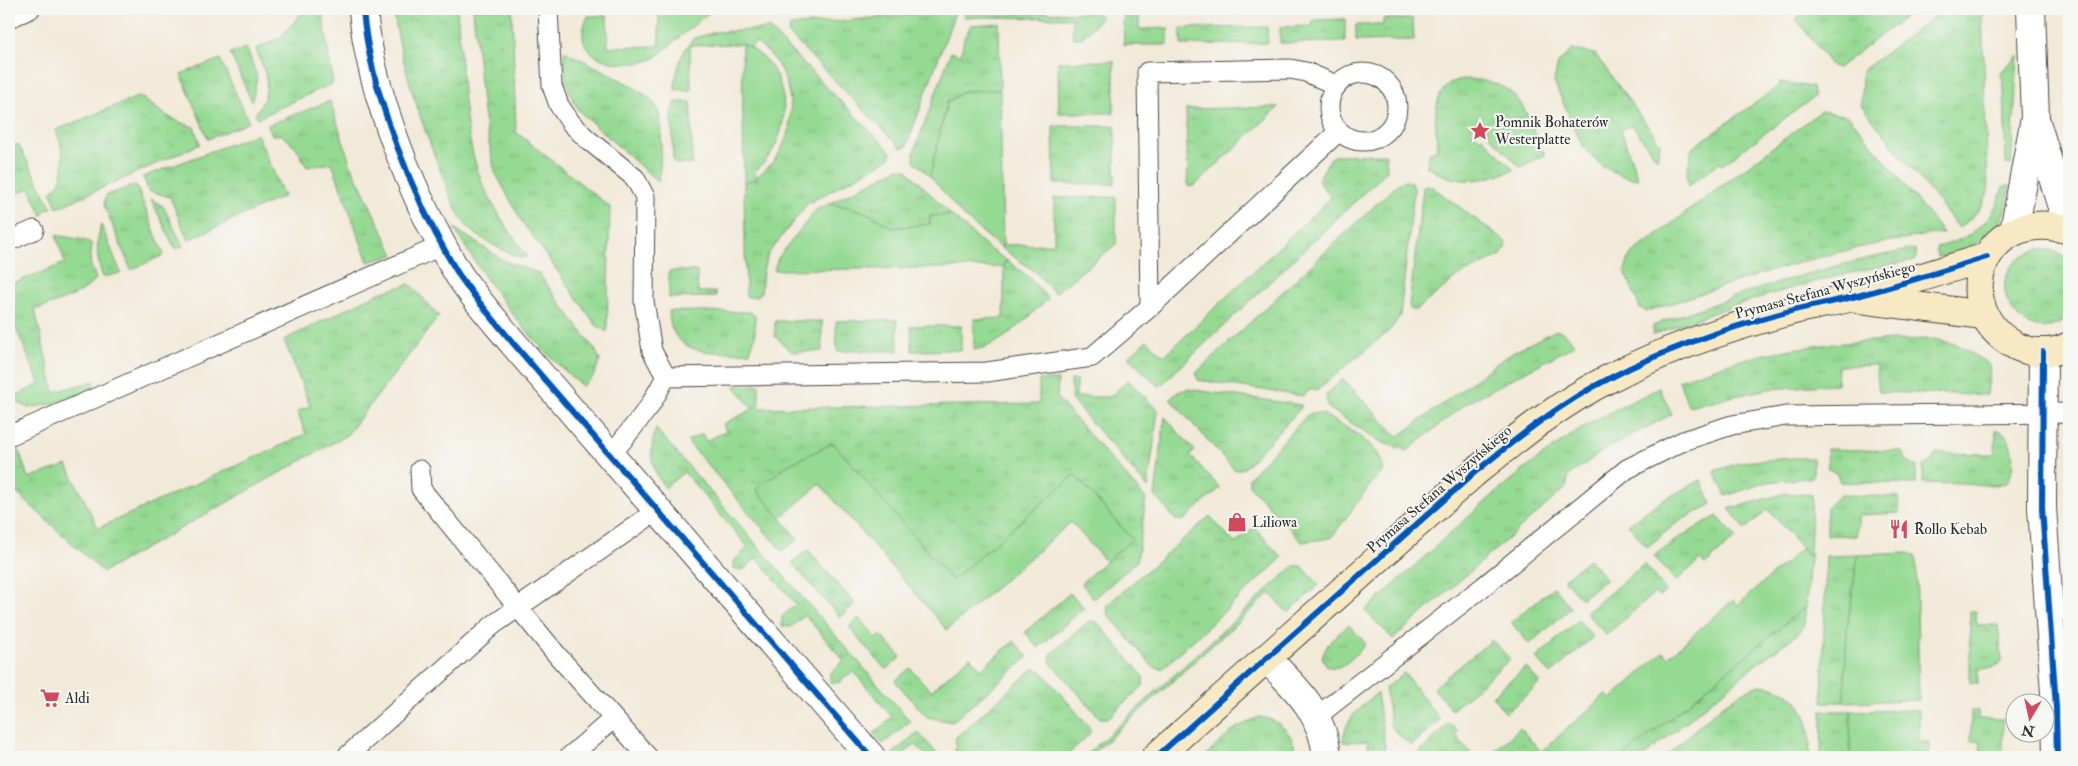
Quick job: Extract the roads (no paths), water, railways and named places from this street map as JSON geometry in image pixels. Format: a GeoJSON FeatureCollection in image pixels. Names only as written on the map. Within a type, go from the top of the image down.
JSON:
{"type":"FeatureCollection","features":[{"type":"Feature","properties":{"kind":"street"},"geometry":{"type":"LineString","coordinates":[[363,9],[372,60],[382,100],[399,148],[443,246],[481,305],[872,757]]}},
{"type":"Feature","properties":{"kind":"street"},"geometry":{"type":"LineString","coordinates":[[2014,231],[2035,118],[2032,9]]}},
{"type":"Feature","properties":{"kind":"street"},"geometry":{"type":"LineString","coordinates":[[2035,118],[2069,230]]}},
{"type":"Feature","properties":{"kind":"street"},"geometry":{"type":"LineString","coordinates":[[2069,230],[2051,225],[2032,225],[2014,231],[1994,247],[1987,257],[1981,271],[1979,286],[1980,301],[1984,315],[1994,330],[2008,342],[2025,350],[2043,352],[2069,346]]}},
{"type":"Feature","properties":{"kind":"street","name":"Prymasa Stefana Wyszyńskiego"},"geometry":{"type":"LineString","coordinates":[[1156,757],[1474,473],[1520,435],[1563,405],[1608,378],[1652,357],[1696,340],[1776,315],[1849,298],[1987,257]]}},
{"type":"Feature","properties":{"kind":"street","name":"Prymasa Stefana Wyszyńskiego"},"geometry":{"type":"LineString","coordinates":[[1849,298],[1984,315]]}},
{"type":"Feature","properties":{"kind":"street"},"geometry":{"type":"LineString","coordinates":[[2043,352],[2041,412],[2042,508],[2059,609],[2056,757]]}},
{"type":"Feature","properties":{"kind":"street"},"geometry":{"type":"LineString","coordinates":[[1266,658],[1298,690],[1316,717],[1325,738],[1326,757]]}},
{"type":"Feature","properties":{"kind":"lane"},"geometry":{"type":"LineString","coordinates":[[9,18],[30,9]]}},
{"type":"Feature","properties":{"kind":"lane"},"geometry":{"type":"LineString","coordinates":[[548,9],[552,86],[559,105],[571,123],[586,138],[635,178],[644,197],[644,301],[652,351],[666,377]]}},
{"type":"Feature","properties":{"kind":"lane"},"geometry":{"type":"LineString","coordinates":[[1150,307],[1147,72],[1290,69],[1306,72],[1336,85]]}},
{"type":"Feature","properties":{"kind":"lane"},"geometry":{"type":"LineString","coordinates":[[1366,72],[1377,75],[1386,81],[1393,90],[1397,100],[1394,122],[1379,138],[1369,141],[1358,141],[1338,132],[1328,114],[1328,103],[1336,85],[1344,77],[1366,72]]}},
{"type":"Feature","properties":{"kind":"lane"},"geometry":{"type":"LineString","coordinates":[[666,377],[987,372],[1092,356],[1150,307],[1338,132]]}},
{"type":"Feature","properties":{"kind":"lane"},"geometry":{"type":"LineString","coordinates":[[9,241],[34,230]]}},
{"type":"Feature","properties":{"kind":"lane"},"geometry":{"type":"LineString","coordinates":[[9,430],[11,435],[443,246]]}},
{"type":"Feature","properties":{"kind":"lane"},"geometry":{"type":"LineString","coordinates":[[611,455],[650,407],[666,377]]}},
{"type":"Feature","properties":{"kind":"lane"},"geometry":{"type":"LineString","coordinates":[[1316,717],[1477,592],[1628,469],[1683,441],[1732,424],[1786,416],[2069,413]]}},
{"type":"Feature","properties":{"kind":"lane"},"geometry":{"type":"LineString","coordinates":[[420,470],[421,489],[520,608],[556,655],[648,757]]}},
{"type":"Feature","properties":{"kind":"lane"},"geometry":{"type":"LineString","coordinates":[[346,757],[493,625],[658,510]]}},
{"type":"Feature","properties":{"kind":"lane"},"geometry":{"type":"LineString","coordinates":[[568,757],[613,719]]}},
{"type":"Feature","properties":{"kind":"place","name":"Pomnik Bohaterów Westerplatte"},"geometry":{"type":"Point","coordinates":[1480,131]}},
{"type":"Feature","properties":{"kind":"place","name":"Liliowa"},"geometry":{"type":"Point","coordinates":[1237,522]}},
{"type":"Feature","properties":{"kind":"place","name":"Rollo Kebab"},"geometry":{"type":"Point","coordinates":[1899,529]}},
{"type":"Feature","properties":{"kind":"place","name":"Aldi"},"geometry":{"type":"Point","coordinates":[50,698]}}]}
